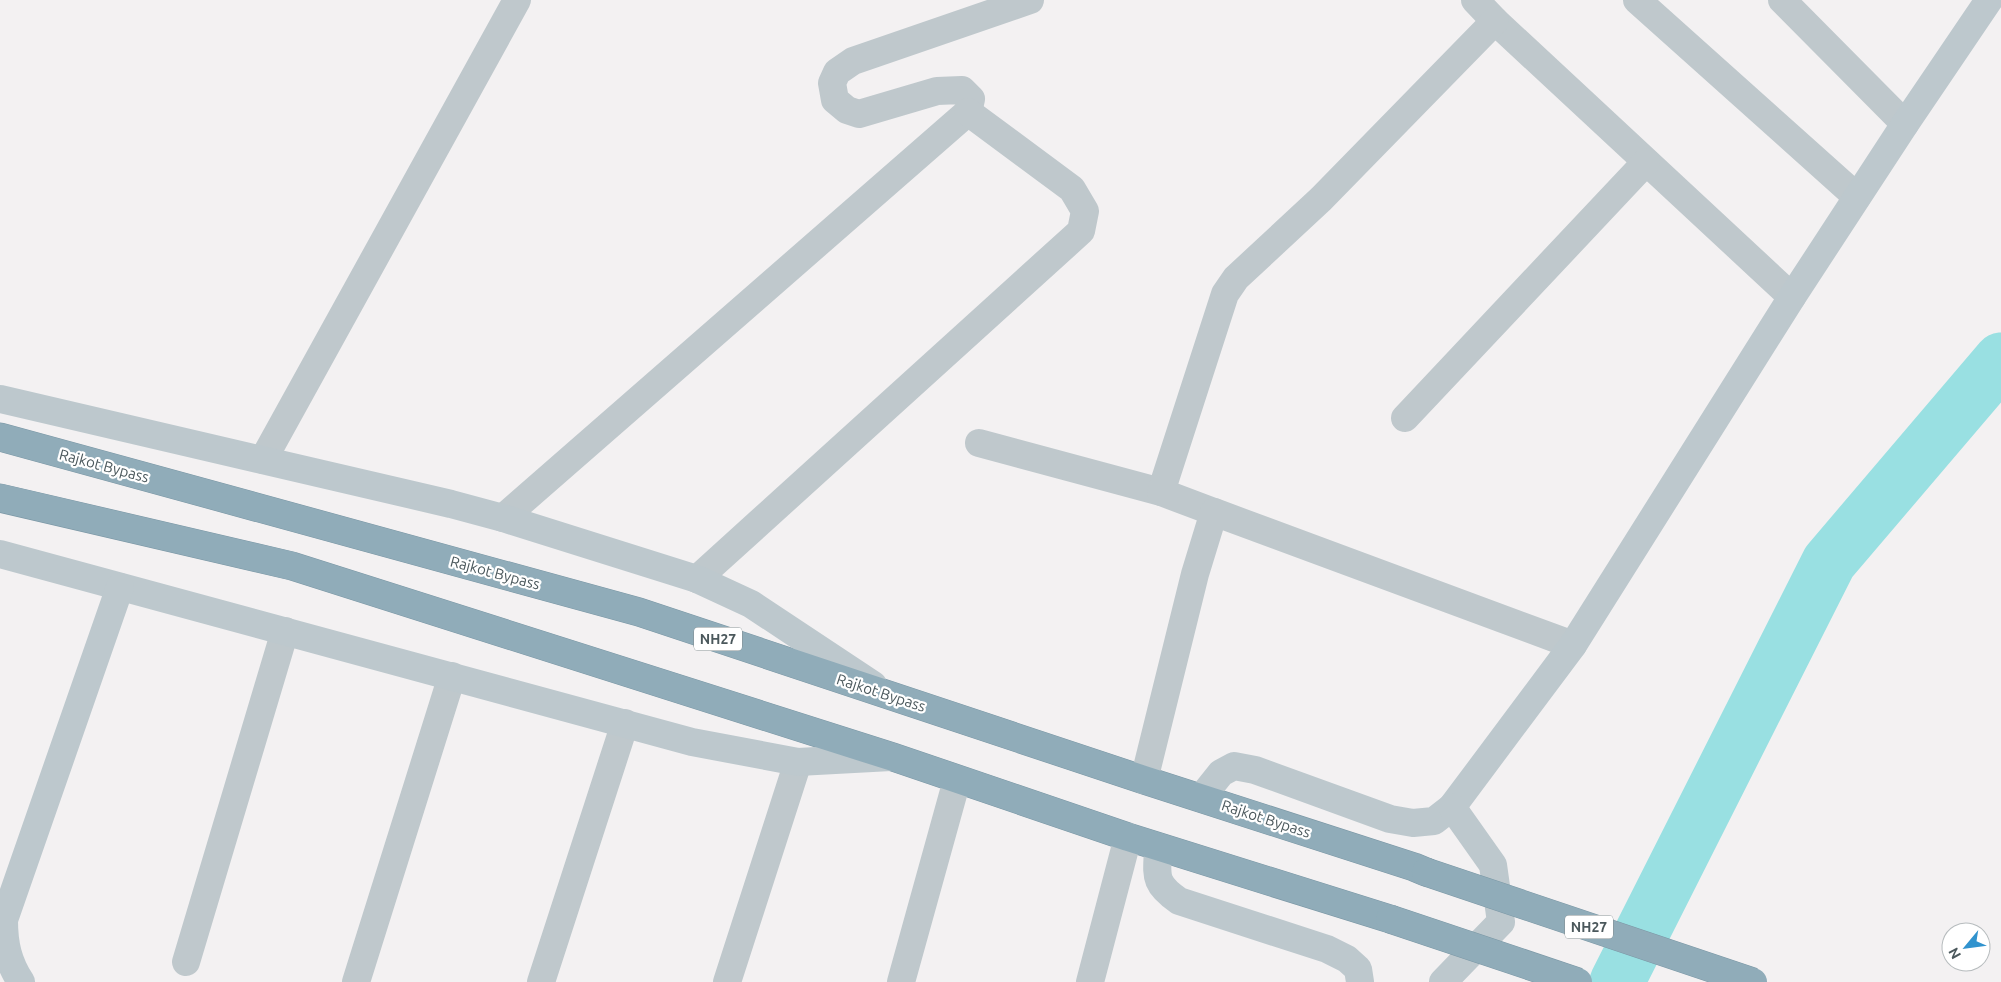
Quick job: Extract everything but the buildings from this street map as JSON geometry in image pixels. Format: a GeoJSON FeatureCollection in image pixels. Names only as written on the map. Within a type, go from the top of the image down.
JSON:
{"type":"FeatureCollection","features":[{"type":"Feature","properties":{"kind":"highway","name":"Rajkot Bypass"},"geometry":{"type":"LineString","coordinates":[[0,437],[639,612],[1144,780],[1414,866],[1426,872],[1752,982]]}},
{"type":"Feature","properties":{"kind":"highway"},"geometry":{"type":"LineString","coordinates":[[0,498],[292,566],[893,757],[1158,847],[1390,919],[1578,982]]}},
{"type":"Feature","properties":{"kind":"street"},"geometry":{"type":"LineString","coordinates":[[263,460],[517,0]]}},
{"type":"Feature","properties":{"kind":"street"},"geometry":{"type":"LineString","coordinates":[[503,518],[968,112],[971,99],[962,90],[950,89],[937,91],[859,114],[847,110],[836,100],[832,83],[837,72],[853,62],[983,8],[1030,0]]}},
{"type":"Feature","properties":{"kind":"street"},"geometry":{"type":"LineString","coordinates":[[1474,0],[1792,297]]}},
{"type":"Feature","properties":{"kind":"street"},"geometry":{"type":"LineString","coordinates":[[1637,0],[1857,198]]}},
{"type":"Feature","properties":{"kind":"street"},"geometry":{"type":"LineString","coordinates":[[1782,0],[1905,124]]}},
{"type":"Feature","properties":{"kind":"street"},"geometry":{"type":"LineString","coordinates":[[1201,798],[1221,773],[1234,766],[1255,770],[1390,819],[1413,823],[1434,821],[1452,807],[1573,645],[1792,297],[1989,0]]}},
{"type":"Feature","properties":{"kind":"street"},"geometry":{"type":"LineString","coordinates":[[1160,492],[1226,294],[1236,278],[1321,199],[1495,21]]}},
{"type":"Feature","properties":{"kind":"street"},"geometry":{"type":"LineString","coordinates":[[697,579],[1081,231],[1085,211],[1072,189],[968,112]]}},
{"type":"Feature","properties":{"kind":"street"},"geometry":{"type":"LineString","coordinates":[[1405,418],[1646,162]]}},
{"type":"Feature","properties":{"kind":"street"},"geometry":{"type":"LineString","coordinates":[[0,399],[451,504],[503,518],[697,579],[751,604],[887,695]]}},
{"type":"Feature","properties":{"kind":"street"},"geometry":{"type":"LineString","coordinates":[[978,443],[1160,492],[1573,645]]}},
{"type":"Feature","properties":{"kind":"street"},"geometry":{"type":"LineString","coordinates":[[1144,780],[1195,574],[1214,512]]}},
{"type":"Feature","properties":{"kind":"street"},"geometry":{"type":"LineString","coordinates":[[0,554],[692,742],[798,762],[893,757]]}},
{"type":"Feature","properties":{"kind":"street"},"geometry":{"type":"LineString","coordinates":[[22,982],[12,968],[2,940],[4,920],[120,586]]}},
{"type":"Feature","properties":{"kind":"street"},"geometry":{"type":"LineString","coordinates":[[186,962],[285,631]]}},
{"type":"Feature","properties":{"kind":"street"},"geometry":{"type":"LineString","coordinates":[[356,982],[452,676]]}},
{"type":"Feature","properties":{"kind":"street"},"geometry":{"type":"LineString","coordinates":[[541,982],[624,723]]}},
{"type":"Feature","properties":{"kind":"street"},"geometry":{"type":"LineString","coordinates":[[727,982],[798,762]]}},
{"type":"Feature","properties":{"kind":"street"},"geometry":{"type":"LineString","coordinates":[[902,982],[958,780]]}},
{"type":"Feature","properties":{"kind":"street"},"geometry":{"type":"LineString","coordinates":[[1443,982],[1501,922],[1493,865],[1452,807]]}},
{"type":"Feature","properties":{"kind":"street"},"geometry":{"type":"LineString","coordinates":[[1090,982],[1128,837]]}},
{"type":"Feature","properties":{"kind":"street"},"geometry":{"type":"LineString","coordinates":[[1158,847],[1158,876],[1164,891],[1179,901],[1327,949],[1347,959],[1358,969],[1360,982]]}},
{"type":"Feature","properties":{"kind":"waterway"},"geometry":{"type":"LineString","coordinates":[[1617,982],[1829,562],[2001,360]]}}]}
